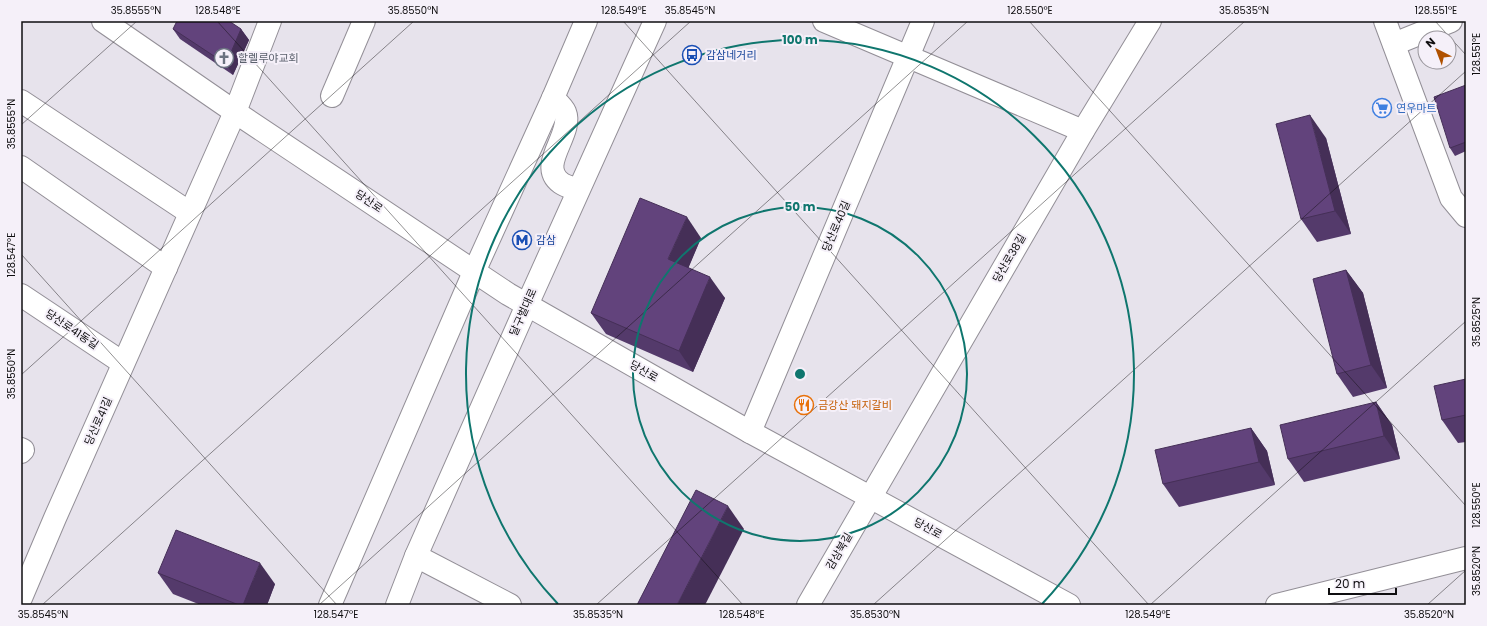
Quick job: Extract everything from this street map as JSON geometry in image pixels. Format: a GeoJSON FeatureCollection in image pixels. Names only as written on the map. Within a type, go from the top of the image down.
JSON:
{"type":"FeatureCollection","features":[{"type":"Feature","properties":{"kind":"street"},"geometry":{"type":"LineString","coordinates":[[235,112],[270,21]]}},
{"type":"Feature","properties":{"kind":"street"},"geometry":{"type":"LineString","coordinates":[[332,96],[364,21]]}},
{"type":"Feature","properties":{"kind":"street"},"geometry":{"type":"LineString","coordinates":[[330,605],[474,272],[553,98],[586,21]]}},
{"type":"Feature","properties":{"kind":"street","name":"달구벌대로"},"geometry":{"type":"LineString","coordinates":[[397,605],[416,556],[578,190],[655,21]]}},
{"type":"Feature","properties":{"kind":"street"},"geometry":{"type":"LineString","coordinates":[[824,21],[1083,131]]}},
{"type":"Feature","properties":{"kind":"street","name":"당산로40길"},"geometry":{"type":"LineString","coordinates":[[750,432],[923,21]]}},
{"type":"Feature","properties":{"kind":"street","name":"당산로38길"},"geometry":{"type":"LineString","coordinates":[[870,497],[1083,131],[1150,21]]}},
{"type":"Feature","properties":{"kind":"street"},"geometry":{"type":"LineString","coordinates":[[1385,21],[1451,198],[1466,216]]}},
{"type":"Feature","properties":{"kind":"street"},"geometry":{"type":"LineString","coordinates":[[1394,44],[1451,21]]}},
{"type":"Feature","properties":{"kind":"street","name":"당산로"},"geometry":{"type":"LineString","coordinates":[[112,24],[235,112],[474,272],[527,305],[750,432],[1069,605]]}},
{"type":"Feature","properties":{"kind":"street"},"geometry":{"type":"LineString","coordinates":[[553,98],[565,112],[567,125],[552,161],[554,174],[561,183],[578,190]]}},
{"type":"Feature","properties":{"kind":"street"},"geometry":{"type":"LineString","coordinates":[[21,101],[190,213]]}},
{"type":"Feature","properties":{"kind":"street","name":"당산로41길"},"geometry":{"type":"LineString","coordinates":[[21,598],[26,572],[55,518],[235,112]]}},
{"type":"Feature","properties":{"kind":"street"},"geometry":{"type":"LineString","coordinates":[[21,167],[166,268]]}},
{"type":"Feature","properties":{"kind":"street","name":"당산로41동길"},"geometry":{"type":"LineString","coordinates":[[21,295],[123,363]]}},
{"type":"Feature","properties":{"kind":"street"},"geometry":{"type":"LineString","coordinates":[[21,449],[23,450],[21,452]]}},
{"type":"Feature","properties":{"kind":"street","name":"감삼북길"},"geometry":{"type":"LineString","coordinates":[[808,605],[870,497]]}},
{"type":"Feature","properties":{"kind":"street"},"geometry":{"type":"LineString","coordinates":[[416,556],[510,605]]}},
{"type":"Feature","properties":{"kind":"street"},"geometry":{"type":"LineString","coordinates":[[1277,605],[1466,558]]}},
{"type":"Feature","properties":{"kind":"building","name":"할렐루야교회"},"geometry":{"type":"Polygon","coordinates":[[[177,21],[229,21],[241,29],[226,64],[173,29],[177,21]]]}},
{"type":"Feature","properties":{"kind":"building"},"geometry":{"type":"Polygon","coordinates":[[[1466,85],[1466,142],[1450,148],[1434,97],[1466,85]]]}},
{"type":"Feature","properties":{"kind":"building"},"geometry":{"type":"Polygon","coordinates":[[[1310,115],[1335,211],[1301,219],[1276,124],[1310,115]]]}},
{"type":"Feature","properties":{"kind":"building"},"geometry":{"type":"Polygon","coordinates":[[[640,198],[687,217],[668,259],[710,277],[679,351],[591,313],[640,198]]]}},
{"type":"Feature","properties":{"kind":"building"},"geometry":{"type":"Polygon","coordinates":[[[1346,270],[1371,365],[1337,374],[1313,279],[1346,270]]]}},
{"type":"Feature","properties":{"kind":"building"},"geometry":{"type":"Polygon","coordinates":[[[1466,379],[1466,415],[1442,420],[1434,386],[1466,379]]]}},
{"type":"Feature","properties":{"kind":"building"},"geometry":{"type":"Polygon","coordinates":[[[1376,402],[1384,436],[1288,459],[1280,425],[1376,402]]]}},
{"type":"Feature","properties":{"kind":"building"},"geometry":{"type":"Polygon","coordinates":[[[1251,428],[1259,462],[1163,484],[1155,450],[1251,428]]]}},
{"type":"Feature","properties":{"kind":"building"},"geometry":{"type":"Polygon","coordinates":[[[696,490],[728,506],[677,605],[637,605],[696,490]]]}},
{"type":"Feature","properties":{"kind":"building"},"geometry":{"type":"Polygon","coordinates":[[[176,530],[260,563],[243,605],[239,605],[158,573],[176,530]]]}},
{"type":"Feature","properties":{"kind":"place","name":"감삼네거리"},"geometry":{"type":"Point","coordinates":[692,55]}},
{"type":"Feature","properties":{"kind":"place","name":"할렐루야교회"},"geometry":{"type":"Point","coordinates":[224,58]}},
{"type":"Feature","properties":{"kind":"place","name":"연우마트"},"geometry":{"type":"Point","coordinates":[1382,108]}},
{"type":"Feature","properties":{"kind":"place","name":"감삼"},"geometry":{"type":"Point","coordinates":[522,240]}},
{"type":"Feature","properties":{"kind":"place","name":"금강산 돼지갈비"},"geometry":{"type":"Point","coordinates":[804,405]}}]}
